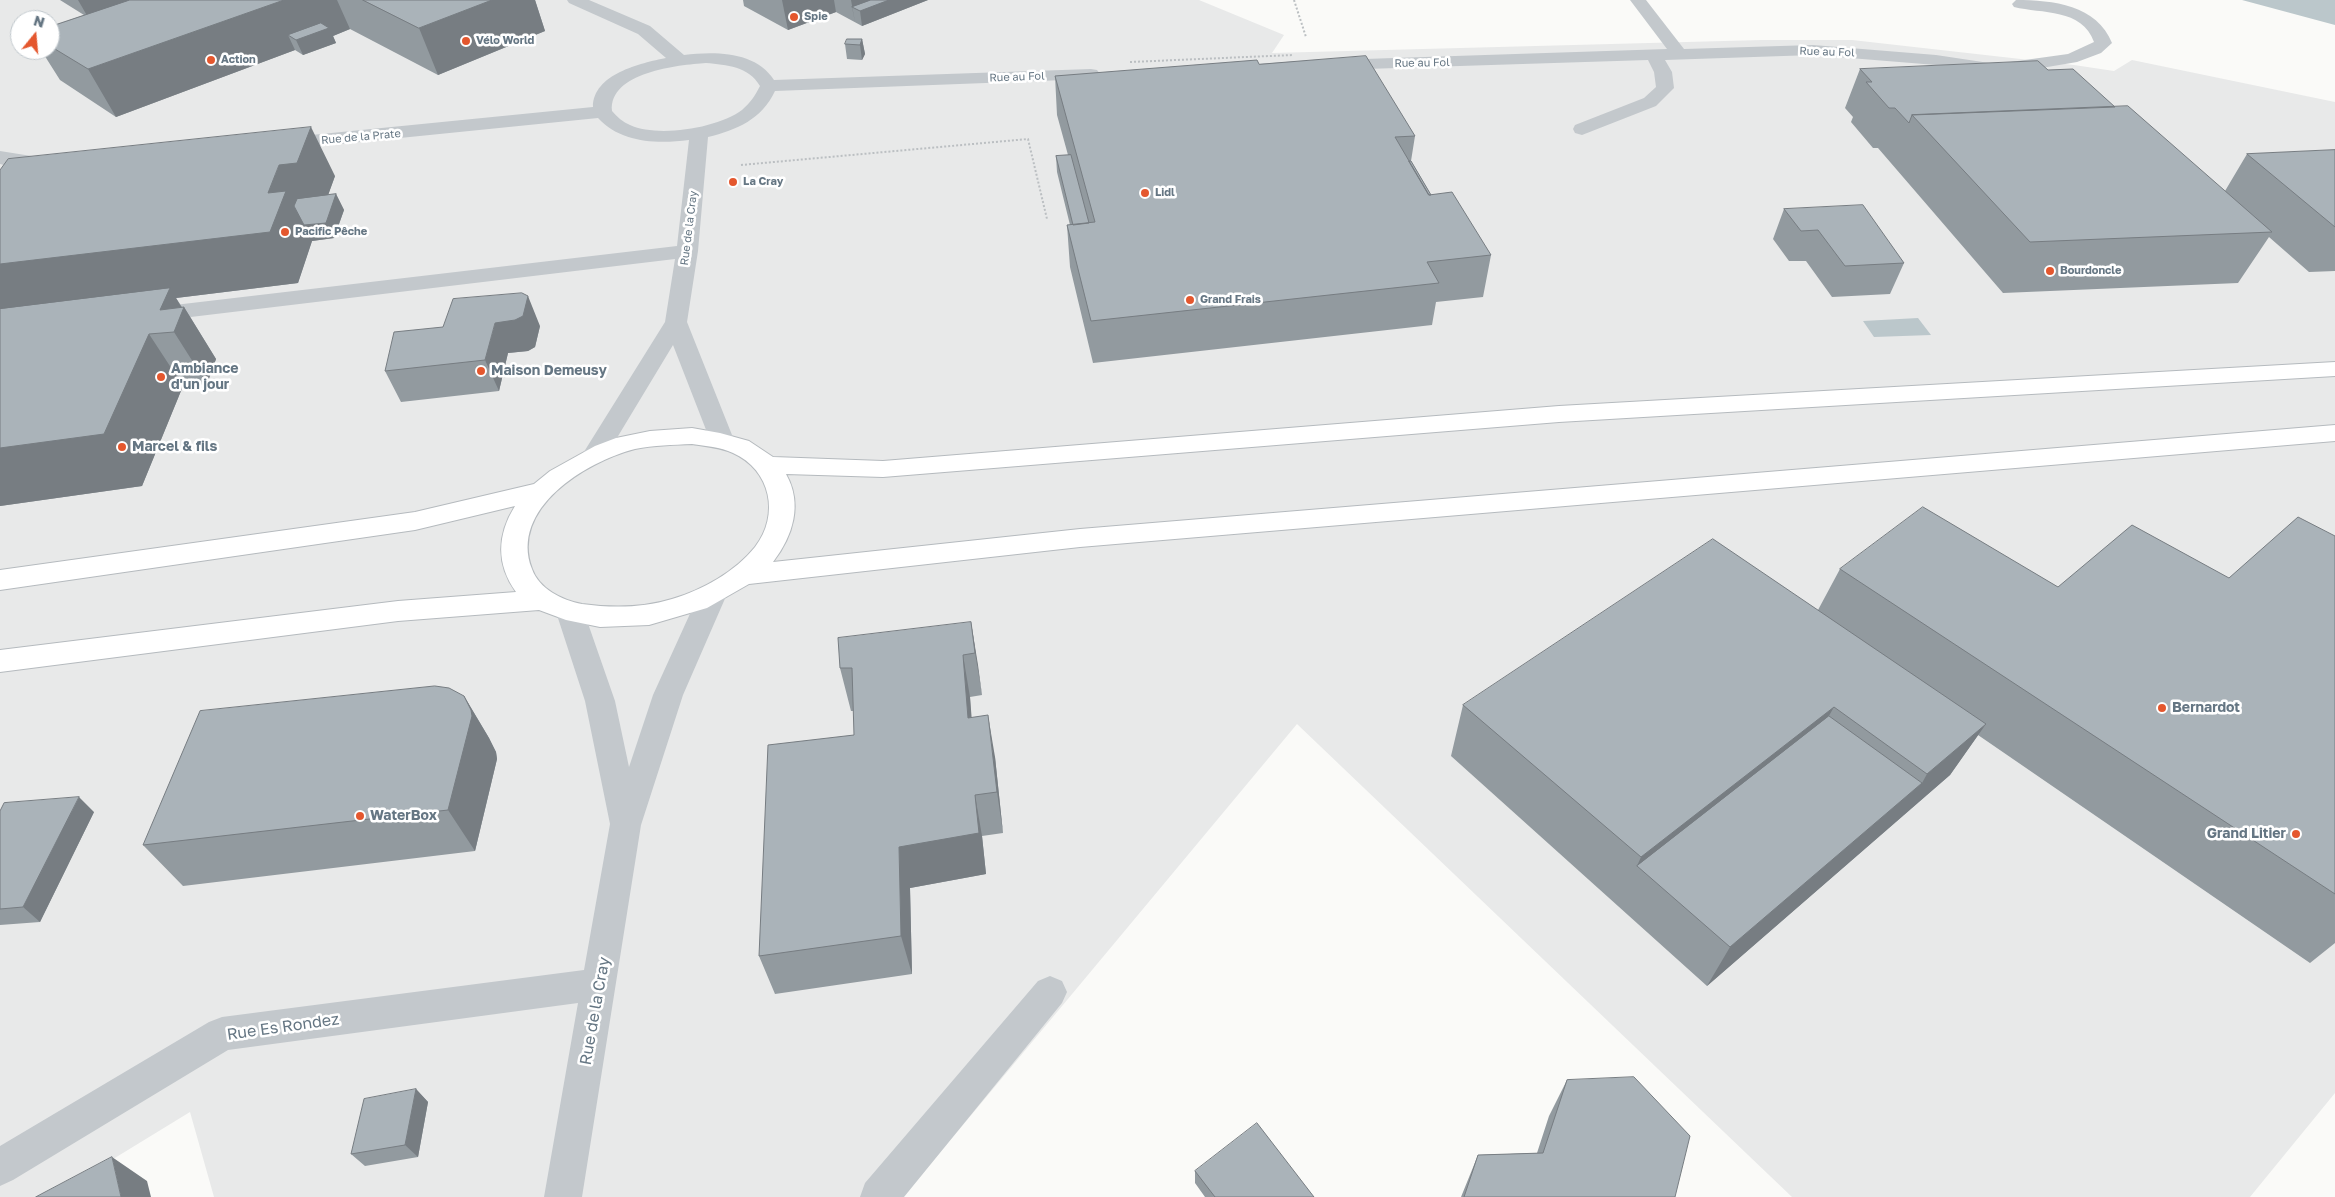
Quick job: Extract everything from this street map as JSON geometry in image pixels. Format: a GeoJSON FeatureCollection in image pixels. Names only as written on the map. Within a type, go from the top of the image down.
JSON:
{"type":"FeatureCollection","features":[{"type":"Feature","properties":{"kind":"main road"},"geometry":{"type":"LineString","coordinates":[[767,465],[883,469],[1559,414],[2335,369]]}},
{"type":"Feature","properties":{"kind":"main road"},"geometry":{"type":"LineString","coordinates":[[742,575],[1080,538],[2335,433]]}},
{"type":"Feature","properties":{"kind":"main road"},"geometry":{"type":"LineString","coordinates":[[692,436],[722,440],[747,450],[767,465],[780,483],[784,505],[779,529],[765,553],[742,575],[712,594],[678,609],[640,617],[603,618],[570,612],[542,600],[523,582],[513,560],[513,538],[523,514],[540,491],[565,471],[594,455],[626,443],[659,437],[692,436]]}},
{"type":"Feature","properties":{"kind":"main road"},"geometry":{"type":"LineString","coordinates":[[0,580],[415,521],[540,491]]}},
{"type":"Feature","properties":{"kind":"main road"},"geometry":{"type":"LineString","coordinates":[[0,661],[398,611],[542,600]]}},
{"type":"Feature","properties":{"kind":"street"},"geometry":{"type":"LineString","coordinates":[[576,0],[644,30],[679,60]]}},
{"type":"Feature","properties":{"kind":"street"},"geometry":{"type":"LineString","coordinates":[[1638,0],[1679,54]]}},
{"type":"Feature","properties":{"kind":"street"},"geometry":{"type":"LineString","coordinates":[[1996,69],[2075,58],[2097,50],[2103,43],[2101,34],[2093,24],[2080,17],[2046,7],[2020,4]]}},
{"type":"Feature","properties":{"kind":"street","name":"Rue au Fol"},"geometry":{"type":"LineString","coordinates":[[1315,66],[1813,50],[1936,60],[2054,78]]}},
{"type":"Feature","properties":{"kind":"street"},"geometry":{"type":"LineString","coordinates":[[1582,129],[1650,102],[1665,88],[1663,72],[1654,55]]}},
{"type":"Feature","properties":{"kind":"street"},"geometry":{"type":"LineString","coordinates":[[706,58],[730,60],[750,66],[764,75],[769,86],[766,98],[757,108],[742,119],[699,133],[665,136],[627,130],[612,122],[603,112],[603,99],[613,86],[630,74],[645,68],[679,60],[706,58]]}},
{"type":"Feature","properties":{"kind":"street","name":"Rue au Fol"},"geometry":{"type":"LineString","coordinates":[[769,86],[1108,74]]}},
{"type":"Feature","properties":{"kind":"street","name":"Rue de la Prate"},"geometry":{"type":"LineString","coordinates":[[259,146],[603,112]]}},
{"type":"Feature","properties":{"kind":"street","name":"Rue de la Cray"},"geometry":{"type":"LineString","coordinates":[[594,455],[676,322],[699,133]]}},
{"type":"Feature","properties":{"kind":"street"},"geometry":{"type":"LineString","coordinates":[[3,163],[64,165]]}},
{"type":"Feature","properties":{"kind":"street"},"geometry":{"type":"LineString","coordinates":[[129,318],[686,250]]}},
{"type":"Feature","properties":{"kind":"street","name":"Rue de la Cray"},"geometry":{"type":"LineString","coordinates":[[676,322],[722,440]]}},
{"type":"Feature","properties":{"kind":"street","name":"Rue de la Cray"},"geometry":{"type":"LineString","coordinates":[[563,1197],[625,826],[668,695],[712,594]]}},
{"type":"Feature","properties":{"kind":"street","name":"Rue de la Cray"},"geometry":{"type":"LineString","coordinates":[[570,612],[600,701],[625,826]]}},
{"type":"Feature","properties":{"kind":"street","name":"Rue Es Rondez"},"geometry":{"type":"LineString","coordinates":[[0,1167],[222,1034],[600,984]]}},
{"type":"Feature","properties":{"kind":"street"},"geometry":{"type":"LineString","coordinates":[[879,1197],[1050,992]]}},
{"type":"Feature","properties":{"kind":"path"},"geometry":{"type":"LineString","coordinates":[[1294,0],[1315,66]]}},
{"type":"Feature","properties":{"kind":"path"},"geometry":{"type":"LineString","coordinates":[[746,165],[1028,139],[1047,219]]}},
{"type":"Feature","properties":{"kind":"shaded area"},"geometry":{"type":"Polygon","coordinates":[[[0,0],[1199,0],[1284,35],[1272,53],[1762,40],[1852,40],[2114,71],[2132,60],[2335,102],[2335,1093],[2250,1197],[1792,1197],[1297,724],[903,1197],[214,1197],[190,1112],[51,1197],[0,1197],[0,0]]]}},
{"type":"Feature","properties":{"kind":"shaded area"},"geometry":{"type":"Polygon","coordinates":[[[2242,0],[2335,0],[2335,25],[2242,0]]]}},
{"type":"Feature","properties":{"kind":"shaded area"},"geometry":{"type":"Polygon","coordinates":[[[1918,318],[1931,335],[1874,337],[1863,321],[1918,318]]]}},
{"type":"Feature","properties":{"kind":"building"},"geometry":{"type":"Polygon","coordinates":[[[130,0],[284,0],[88,69],[60,52],[60,24],[130,0]]]}},
{"type":"Feature","properties":{"kind":"building"},"geometry":{"type":"Polygon","coordinates":[[[363,0],[492,0],[419,28],[363,0]]]}},
{"type":"Feature","properties":{"kind":"building"},"geometry":{"type":"Polygon","coordinates":[[[871,0],[889,0],[860,11],[852,7],[871,0]]]}},
{"type":"Feature","properties":{"kind":"building"},"geometry":{"type":"Polygon","coordinates":[[[321,23],[329,28],[296,40],[288,35],[321,23]]]}},
{"type":"Feature","properties":{"kind":"building"},"geometry":{"type":"Polygon","coordinates":[[[847,39],[862,39],[860,45],[845,44],[847,39]]]}},
{"type":"Feature","properties":{"kind":"building"},"geometry":{"type":"Polygon","coordinates":[[[1366,56],[1415,136],[1395,137],[1429,195],[1452,192],[1491,255],[1427,262],[1439,283],[1091,321],[1067,225],[1095,222],[1055,76],[1257,60],[1259,64],[1366,56]]]}},
{"type":"Feature","properties":{"kind":"building"},"geometry":{"type":"Polygon","coordinates":[[[2038,61],[2048,70],[2073,69],[2115,107],[1912,115],[1909,123],[1895,108],[1889,108],[1866,82],[1872,82],[1860,69],[2038,61]]]}},
{"type":"Feature","properties":{"kind":"building"},"geometry":{"type":"Polygon","coordinates":[[[2128,106],[2272,232],[2030,242],[1912,115],[2128,106]]]}},
{"type":"Feature","properties":{"kind":"building"},"geometry":{"type":"Polygon","coordinates":[[[311,127],[297,163],[279,165],[268,193],[286,191],[270,232],[0,264],[0,170],[8,159],[311,127]]]}},
{"type":"Feature","properties":{"kind":"building"},"geometry":{"type":"Polygon","coordinates":[[[2335,150],[2335,227],[2247,154],[2335,150]]]}},
{"type":"Feature","properties":{"kind":"building"},"geometry":{"type":"Polygon","coordinates":[[[1071,155],[1089,223],[1073,225],[1056,156],[1071,155]]]}},
{"type":"Feature","properties":{"kind":"building"},"geometry":{"type":"Polygon","coordinates":[[[1409,161],[1411,161],[1431,195],[1429,195],[1409,161]]]}},
{"type":"Feature","properties":{"kind":"building"},"geometry":{"type":"Polygon","coordinates":[[[336,194],[326,223],[304,225],[294,206],[297,199],[336,194]]]}},
{"type":"Feature","properties":{"kind":"building"},"geometry":{"type":"Polygon","coordinates":[[[1863,205],[1904,263],[1845,266],[1818,230],[1801,231],[1784,209],[1863,205]]]}},
{"type":"Feature","properties":{"kind":"building"},"geometry":{"type":"Polygon","coordinates":[[[170,288],[160,310],[184,307],[174,332],[149,334],[104,434],[0,448],[0,309],[170,288]]]}},
{"type":"Feature","properties":{"kind":"building"},"geometry":{"type":"Polygon","coordinates":[[[522,293],[528,296],[523,316],[515,320],[495,323],[485,360],[385,371],[394,332],[443,327],[453,299],[522,293]]]}},
{"type":"Feature","properties":{"kind":"building"},"geometry":{"type":"Polygon","coordinates":[[[1923,507],[2058,587],[2132,525],[2229,578],[2298,517],[2335,536],[2335,894],[1840,569],[1923,507]]]}},
{"type":"Feature","properties":{"kind":"building"},"geometry":{"type":"Polygon","coordinates":[[[1713,539],[1986,724],[1927,774],[1834,707],[1641,857],[1463,705],[1713,539]]]}},
{"type":"Feature","properties":{"kind":"building"},"geometry":{"type":"Polygon","coordinates":[[[971,622],[975,653],[963,655],[968,718],[988,715],[997,792],[975,795],[979,833],[899,847],[901,936],[759,956],[768,745],[854,735],[852,668],[840,668],[838,638],[971,622]]]}},
{"type":"Feature","properties":{"kind":"building"},"geometry":{"type":"Polygon","coordinates":[[[435,686],[449,688],[464,696],[472,716],[448,810],[143,845],[200,711],[435,686]]]}},
{"type":"Feature","properties":{"kind":"building"},"geometry":{"type":"Polygon","coordinates":[[[1829,716],[1922,783],[1730,947],[1637,866],[1829,716]]]}},
{"type":"Feature","properties":{"kind":"building"},"geometry":{"type":"Polygon","coordinates":[[[79,797],[23,907],[0,909],[0,811],[4,803],[79,797]]]}},
{"type":"Feature","properties":{"kind":"building"},"geometry":{"type":"Polygon","coordinates":[[[1634,1077],[1690,1136],[1675,1197],[1464,1197],[1478,1155],[1543,1153],[1567,1080],[1634,1077]]]}},
{"type":"Feature","properties":{"kind":"building"},"geometry":{"type":"Polygon","coordinates":[[[416,1089],[405,1145],[351,1154],[364,1099],[416,1089]]]}},
{"type":"Feature","properties":{"kind":"building"},"geometry":{"type":"Polygon","coordinates":[[[1257,1123],[1314,1197],[1215,1197],[1195,1171],[1257,1123]]]}},
{"type":"Feature","properties":{"kind":"building"},"geometry":{"type":"Polygon","coordinates":[[[112,1157],[121,1197],[36,1197],[112,1157]]]}},
{"type":"Feature","properties":{"kind":"place","name":"Spie"},"geometry":{"type":"Point","coordinates":[794,17]}},
{"type":"Feature","properties":{"kind":"place","name":"Vélo World"},"geometry":{"type":"Point","coordinates":[466,41]}},
{"type":"Feature","properties":{"kind":"place","name":"Action"},"geometry":{"type":"Point","coordinates":[211,60]}},
{"type":"Feature","properties":{"kind":"place","name":"La Cray"},"geometry":{"type":"Point","coordinates":[733,182]}},
{"type":"Feature","properties":{"kind":"place","name":"Lidl"},"geometry":{"type":"Point","coordinates":[1145,193]}},
{"type":"Feature","properties":{"kind":"place","name":"Pacific Pêche"},"geometry":{"type":"Point","coordinates":[285,232]}},
{"type":"Feature","properties":{"kind":"place","name":"Bourdoncle"},"geometry":{"type":"Point","coordinates":[2050,271]}},
{"type":"Feature","properties":{"kind":"place","name":"Grand Frais"},"geometry":{"type":"Point","coordinates":[1190,300]}},
{"type":"Feature","properties":{"kind":"place","name":"Maison Demeusy"},"geometry":{"type":"Point","coordinates":[481,371]}},
{"type":"Feature","properties":{"kind":"place","name":"Ambiance d'un jour"},"geometry":{"type":"Point","coordinates":[161,377]}},
{"type":"Feature","properties":{"kind":"place","name":"Marcel & fils"},"geometry":{"type":"Point","coordinates":[122,447]}},
{"type":"Feature","properties":{"kind":"place","name":"Bernardot"},"geometry":{"type":"Point","coordinates":[2162,708]}},
{"type":"Feature","properties":{"kind":"place","name":"WaterBox"},"geometry":{"type":"Point","coordinates":[360,816]}},
{"type":"Feature","properties":{"kind":"place","name":"Grand Litier"},"geometry":{"type":"Point","coordinates":[2296,834]}}]}
